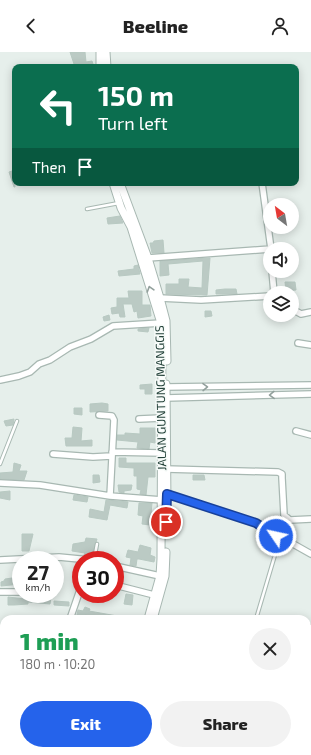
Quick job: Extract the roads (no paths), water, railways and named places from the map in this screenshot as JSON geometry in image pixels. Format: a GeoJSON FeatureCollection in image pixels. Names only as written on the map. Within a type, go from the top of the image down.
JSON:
{"type":"FeatureCollection","features":[{"type":"Feature","properties":{"kind":"street"},"geometry":{"type":"LineString","coordinates":[[100,52],[100,64]]}},
{"type":"Feature","properties":{"kind":"street"},"geometry":{"type":"LineString","coordinates":[[106,52],[107,64]]}},
{"type":"Feature","properties":{"kind":"street","name":"JALAN GUNTUNG MANGGIS"},"geometry":{"type":"LineString","coordinates":[[114,186],[119,203],[131,227],[160,323],[161,453],[164,497],[165,576],[154,615]]}},
{"type":"Feature","properties":{"kind":"street","name":"JALAN GUNTUNG MANGGIS"},"geometry":{"type":"LineString","coordinates":[[121,186],[148,258],[160,298],[167,334],[166,469],[160,576],[149,615]]}},
{"type":"Feature","properties":{"kind":"street"},"geometry":{"type":"LineString","coordinates":[[262,186],[269,242]]}},
{"type":"Feature","properties":{"kind":"street"},"geometry":{"type":"LineString","coordinates":[[148,258],[263,250]]}},
{"type":"Feature","properties":{"kind":"street"},"geometry":{"type":"LineString","coordinates":[[160,298],[200,300],[263,296]]}},
{"type":"Feature","properties":{"kind":"street"},"geometry":{"type":"LineString","coordinates":[[299,313],[301,314],[311,312]]}},
{"type":"Feature","properties":{"kind":"street"},"geometry":{"type":"LineString","coordinates":[[0,380],[30,372],[39,364],[50,360],[70,347],[91,339],[113,326],[160,323]]}},
{"type":"Feature","properties":{"kind":"street"},"geometry":{"type":"LineString","coordinates":[[298,343],[311,346]]}},
{"type":"Feature","properties":{"kind":"street"},"geometry":{"type":"LineString","coordinates":[[166,387],[311,385]]}},
{"type":"Feature","properties":{"kind":"street"},"geometry":{"type":"LineString","coordinates":[[166,398],[311,394]]}},
{"type":"Feature","properties":{"kind":"street"},"geometry":{"type":"LineString","coordinates":[[99,415],[113,417],[110,496]]}},
{"type":"Feature","properties":{"kind":"street"},"geometry":{"type":"LineString","coordinates":[[139,419],[161,418]]}},
{"type":"Feature","properties":{"kind":"street"},"geometry":{"type":"LineString","coordinates":[[296,431],[311,435]]}},
{"type":"Feature","properties":{"kind":"street"},"geometry":{"type":"LineString","coordinates":[[53,454],[93,457],[111,454],[161,453]]}},
{"type":"Feature","properties":{"kind":"street"},"geometry":{"type":"LineString","coordinates":[[166,469],[278,472],[282,474],[284,515],[290,520],[311,518]]}},
{"type":"Feature","properties":{"kind":"street"},"geometry":{"type":"LineString","coordinates":[[0,483],[53,486],[110,496],[164,497],[256,523],[280,538],[311,554]]}},
{"type":"Feature","properties":{"kind":"street"},"geometry":{"type":"LineString","coordinates":[[0,560],[59,557],[72,558]]}},
{"type":"Feature","properties":{"kind":"street"},"geometry":{"type":"LineString","coordinates":[[124,568],[160,576]]}},
{"type":"Feature","properties":{"kind":"street"},"geometry":{"type":"LineString","coordinates":[[124,587],[154,595]]}},
{"type":"Feature","properties":{"kind":"street"},"geometry":{"type":"LineString","coordinates":[[0,592],[12,592]]}},
{"type":"Feature","properties":{"kind":"street"},"geometry":{"type":"LineString","coordinates":[[71,615],[75,603]]}},
{"type":"Feature","properties":{"kind":"lane"},"geometry":{"type":"LineString","coordinates":[[87,209],[119,203]]}},
{"type":"Feature","properties":{"kind":"lane"},"geometry":{"type":"LineString","coordinates":[[0,464],[17,421]]}},
{"type":"Feature","properties":{"kind":"lane"},"geometry":{"type":"LineString","coordinates":[[257,615],[280,538]]}},
{"type":"Feature","properties":{"kind":"lane"},"geometry":{"type":"LineString","coordinates":[[96,551],[97,544]]}}]}
